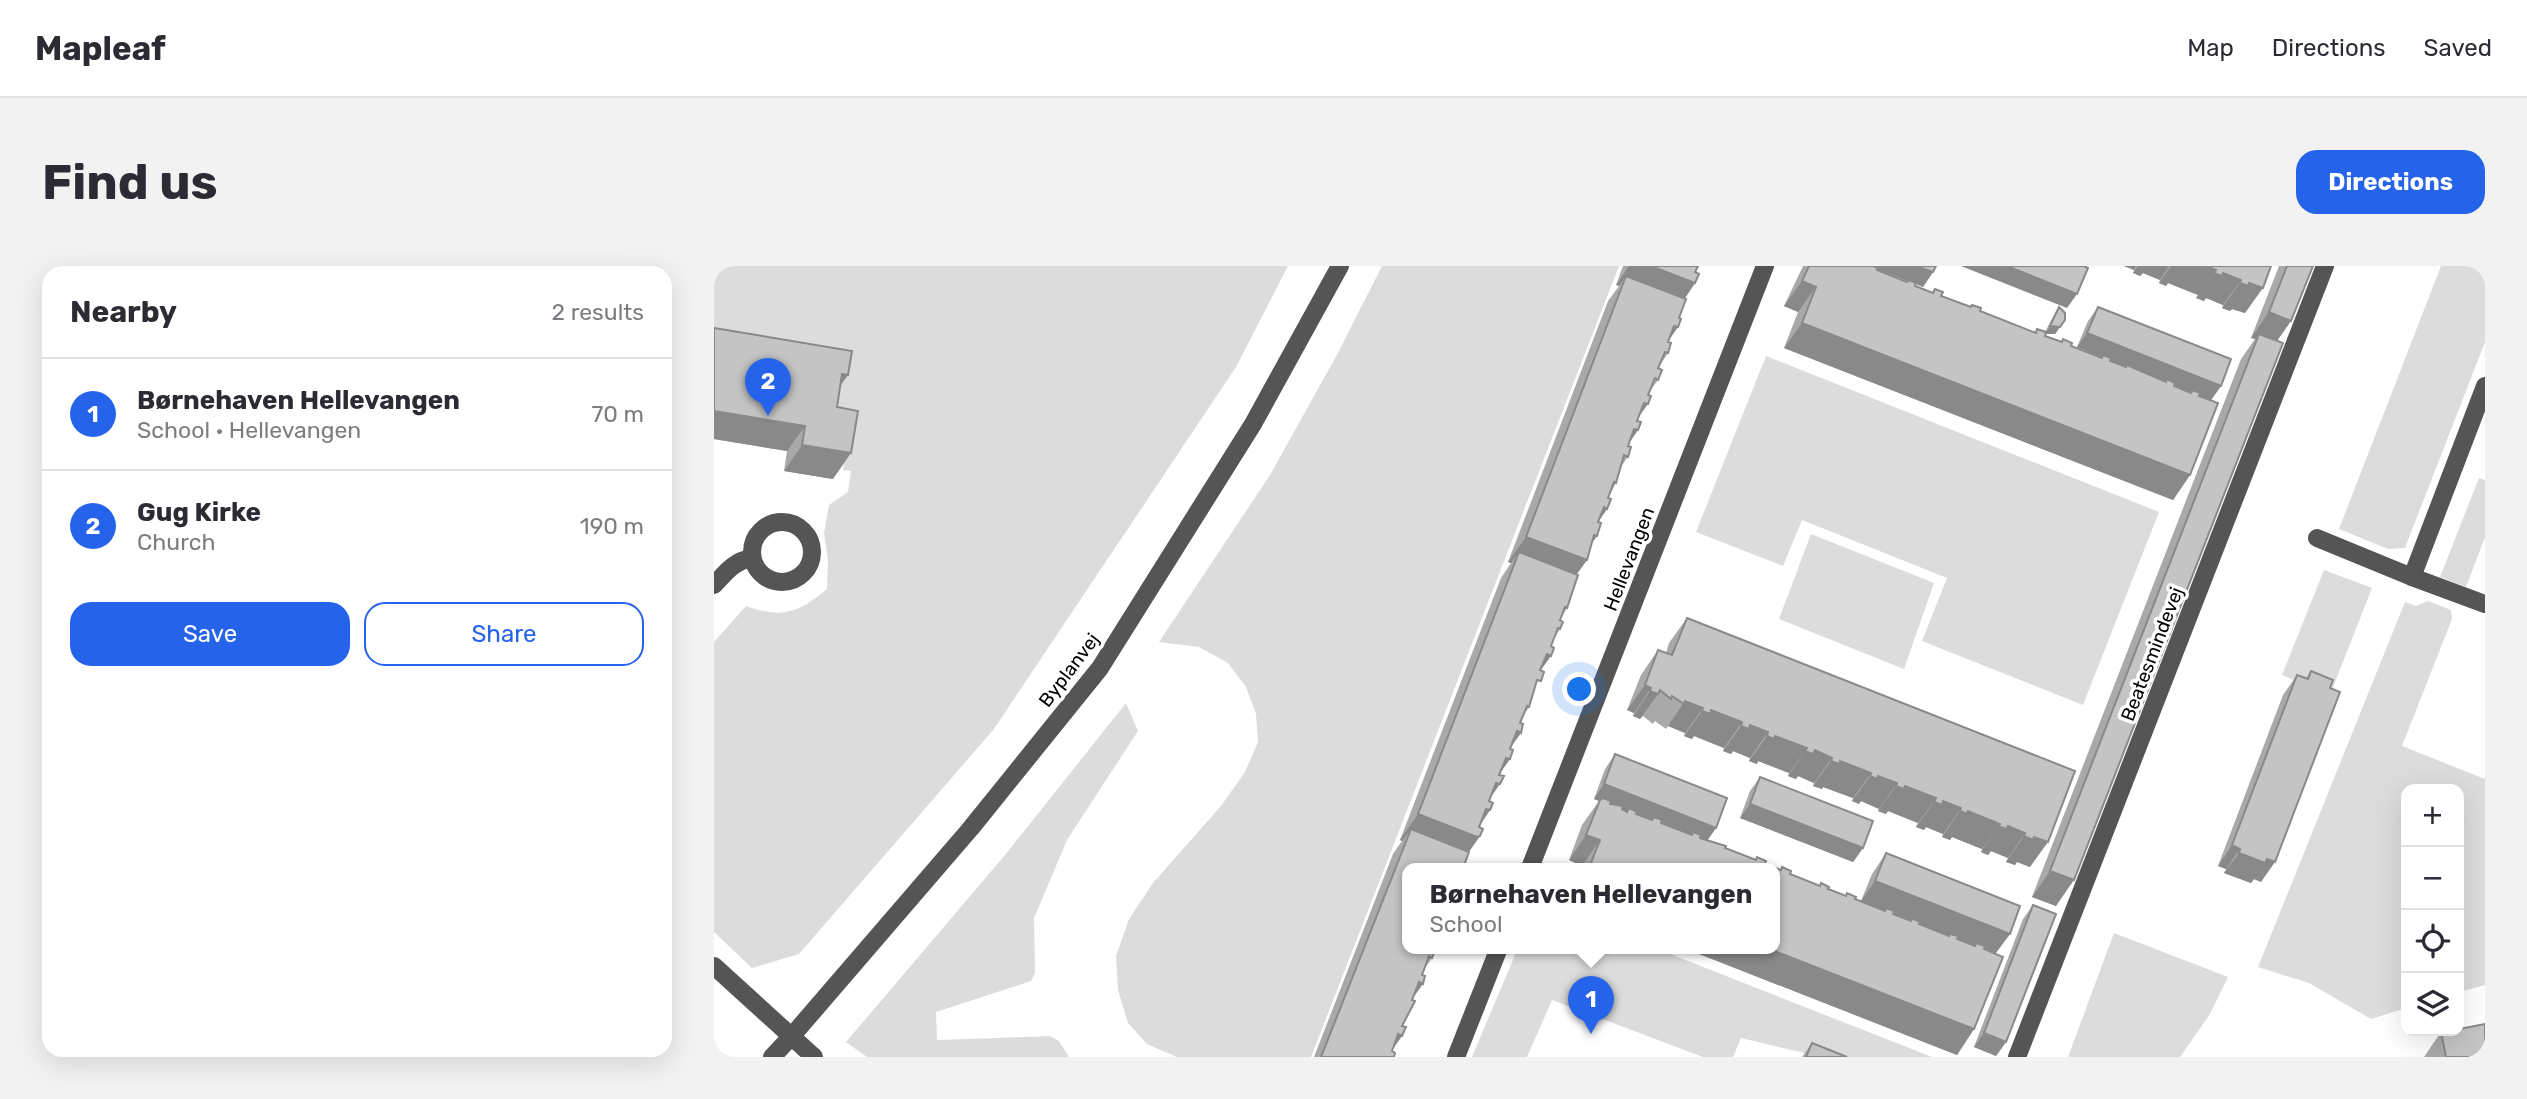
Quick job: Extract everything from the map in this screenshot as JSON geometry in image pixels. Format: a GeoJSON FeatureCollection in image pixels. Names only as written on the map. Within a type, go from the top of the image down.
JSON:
{"type":"FeatureCollection","features":[{"type":"Feature","properties":{"kind":"street","name":"Byplanvej"},"geometry":{"type":"LineString","coordinates":[[772,1057],[971,828],[1100,668],[1253,424],[1340,266]]}},
{"type":"Feature","properties":{"kind":"street","name":"Hellevangen"},"geometry":{"type":"LineString","coordinates":[[1532,863],[1765,266]]}},
{"type":"Feature","properties":{"kind":"street","name":"Beatesmindevej"},"geometry":{"type":"LineString","coordinates":[[2017,1057],[2325,266]]}},
{"type":"Feature","properties":{"kind":"street"},"geometry":{"type":"LineString","coordinates":[[2412,576],[2485,386]]}},
{"type":"Feature","properties":{"kind":"street"},"geometry":{"type":"LineString","coordinates":[[2317,538],[2485,604]]}},
{"type":"Feature","properties":{"kind":"street"},"geometry":{"type":"LineString","coordinates":[[714,585],[732,566],[752,558]]}},
{"type":"Feature","properties":{"kind":"street"},"geometry":{"type":"LineString","coordinates":[[1456,1057],[1497,954]]}},
{"type":"Feature","properties":{"kind":"street"},"geometry":{"type":"LineString","coordinates":[[714,966],[814,1057]]}},
{"type":"Feature","properties":{"kind":"shaded area"},"geometry":{"type":"Polygon","coordinates":[[[714,266],[1288,266],[1236,367],[994,729],[799,954],[752,968],[714,932],[714,642],[746,606],[770,612],[790,611],[807,604],[827,589],[828,560],[824,533],[829,505],[848,492],[851,471],[843,470],[848,435],[714,351],[714,266]]]}},
{"type":"Feature","properties":{"kind":"shaded area"},"geometry":{"type":"Polygon","coordinates":[[[1382,266],[1619,266],[1311,1057],[1177,1057],[1147,1044],[1128,1023],[1118,990],[1116,956],[1129,919],[1153,883],[1221,806],[1245,772],[1258,742],[1256,714],[1246,687],[1228,663],[1199,647],[1159,642],[1270,475],[1338,353],[1382,266]]]}},
{"type":"Feature","properties":{"kind":"shaded area"},"geometry":{"type":"Polygon","coordinates":[[[2441,266],[2485,266],[2485,342],[2405,548],[2388,549],[2339,529],[2441,266]]]}},
{"type":"Feature","properties":{"kind":"shaded area"},"geometry":{"type":"Polygon","coordinates":[[[1766,356],[2159,512],[2083,705],[1922,641],[1947,578],[1802,520],[1783,566],[1696,532],[1766,356]]]}},
{"type":"Feature","properties":{"kind":"shaded area"},"geometry":{"type":"Polygon","coordinates":[[[2479,478],[2485,480],[2485,537],[2466,587],[2440,577],[2479,478]]]}},
{"type":"Feature","properties":{"kind":"shaded area"},"geometry":{"type":"Polygon","coordinates":[[[1811,534],[1934,583],[1904,669],[1779,619],[1811,534]]]}},
{"type":"Feature","properties":{"kind":"shaded area"},"geometry":{"type":"Polygon","coordinates":[[[2324,570],[2372,588],[2330,695],[2282,675],[2324,570]]]}},
{"type":"Feature","properties":{"kind":"shaded area"},"geometry":{"type":"Polygon","coordinates":[[[2428,601],[2451,610],[2452,619],[2402,746],[2485,779],[2485,985],[2464,991],[2464,784],[2401,784],[2401,1010],[2371,1019],[2309,983],[2258,967],[2405,602],[2416,606],[2428,601]]]}},
{"type":"Feature","properties":{"kind":"shaded area"},"geometry":{"type":"Polygon","coordinates":[[[1126,703],[1138,731],[1067,840],[1034,918],[1035,973],[1031,981],[936,1012],[937,1040],[1050,1036],[1059,1041],[1069,1057],[867,1057],[846,1042],[1005,855],[1126,703]]]}},
{"type":"Feature","properties":{"kind":"shaded area"},"geometry":{"type":"Polygon","coordinates":[[[2114,933],[2228,977],[2210,1014],[2180,1057],[2068,1057],[2114,933]]]}},
{"type":"Feature","properties":{"kind":"shaded area"},"geometry":{"type":"Polygon","coordinates":[[[1515,954],[1670,954],[1932,1057],[1822,1057],[1741,1038],[1733,1057],[1703,1057],[1552,1000],[1527,1057],[1472,1057],[1515,954]]]}},
{"type":"Feature","properties":{"kind":"building"},"geometry":{"type":"Polygon","coordinates":[[[1651,266],[1698,266],[1695,272],[1699,274],[1695,283],[1651,266]]]}},
{"type":"Feature","properties":{"kind":"building"},"geometry":{"type":"Polygon","coordinates":[[[1809,266],[1873,266],[1907,282],[1909,280],[1916,283],[1915,286],[1933,293],[1935,289],[1943,292],[1941,296],[1981,308],[1980,311],[2036,333],[2037,329],[2046,332],[2045,336],[2062,342],[2063,339],[2072,343],[2071,346],[2102,358],[2103,355],[2111,358],[2110,361],[2126,367],[2127,365],[2166,382],[2167,379],[2175,383],[2174,386],[2191,393],[2193,390],[2200,393],[2199,396],[2218,403],[2190,475],[1802,323],[1816,287],[1802,281],[1809,266]]]}},
{"type":"Feature","properties":{"kind":"building"},"geometry":{"type":"Polygon","coordinates":[[[1916,266],[1936,266],[1933,272],[1916,266]]]}},
{"type":"Feature","properties":{"kind":"building"},"geometry":{"type":"Polygon","coordinates":[[[2007,266],[2084,266],[2088,268],[2077,294],[2007,266]]]}},
{"type":"Feature","properties":{"kind":"building"},"geometry":{"type":"Polygon","coordinates":[[[2207,266],[2271,266],[2263,288],[2240,283],[2241,280],[2223,273],[2222,276],[2214,273],[2216,270],[2207,266]]]}},
{"type":"Feature","properties":{"kind":"building"},"geometry":{"type":"Polygon","coordinates":[[[2287,266],[2313,266],[2291,321],[2269,312],[2287,266]]]}},
{"type":"Feature","properties":{"kind":"building"},"geometry":{"type":"Polygon","coordinates":[[[1626,276],[1686,299],[1678,327],[1674,326],[1668,342],[1671,343],[1668,353],[1665,352],[1658,368],[1662,370],[1658,380],[1655,378],[1648,395],[1651,396],[1648,404],[1644,403],[1637,421],[1641,422],[1638,430],[1634,429],[1628,446],[1631,447],[1628,457],[1624,455],[1616,483],[1614,482],[1608,498],[1611,499],[1607,509],[1604,507],[1598,522],[1601,523],[1597,536],[1594,535],[1587,560],[1526,537],[1626,276]]]}},
{"type":"Feature","properties":{"kind":"building"},"geometry":{"type":"Polygon","coordinates":[[[2059,307],[2065,313],[2065,320],[2060,327],[2050,326],[2059,307]]]}},
{"type":"Feature","properties":{"kind":"building"},"geometry":{"type":"Polygon","coordinates":[[[2098,307],[2231,359],[2221,386],[2087,333],[2098,307]]]}},
{"type":"Feature","properties":{"kind":"building"},"geometry":{"type":"Polygon","coordinates":[[[714,328],[852,351],[848,375],[842,374],[837,407],[858,411],[851,453],[802,445],[805,426],[714,411],[714,328]]]}},
{"type":"Feature","properties":{"kind":"building"},"geometry":{"type":"Polygon","coordinates":[[[2259,334],[2283,343],[2074,880],[2050,871],[2259,334]]]}},
{"type":"Feature","properties":{"kind":"building"},"geometry":{"type":"Polygon","coordinates":[[[1519,552],[1578,575],[1560,620],[1563,622],[1551,646],[1554,648],[1551,656],[1547,654],[1540,670],[1544,672],[1541,681],[1537,680],[1529,707],[1527,706],[1520,723],[1523,724],[1521,733],[1517,731],[1510,749],[1513,750],[1510,759],[1506,758],[1499,775],[1504,776],[1500,784],[1496,783],[1489,801],[1493,803],[1490,810],[1486,809],[1479,827],[1483,829],[1477,837],[1418,814],[1519,552]]]}},
{"type":"Feature","properties":{"kind":"building"},"geometry":{"type":"Polygon","coordinates":[[[1687,618],[2075,771],[2048,842],[2034,837],[2033,840],[2024,836],[2025,833],[2008,826],[2006,829],[1998,826],[2000,824],[1968,811],[1967,814],[1960,811],[1961,808],[1943,801],[1942,805],[1934,802],[1936,798],[1905,786],[1904,789],[1896,786],[1897,783],[1878,776],[1877,779],[1870,776],[1871,773],[1840,761],[1839,764],[1831,761],[1832,758],[1815,750],[1813,754],[1805,751],[1807,748],[1775,736],[1774,739],[1767,736],[1768,732],[1750,725],[1749,729],[1741,726],[1742,722],[1711,710],[1710,714],[1702,711],[1703,708],[1685,701],[1684,704],[1672,696],[1671,699],[1660,690],[1658,694],[1650,691],[1651,688],[1645,685],[1658,650],[1672,655],[1687,618]]]}},
{"type":"Feature","properties":{"kind":"building"},"geometry":{"type":"Polygon","coordinates":[[[2311,671],[2333,680],[2330,688],[2340,692],[2275,862],[2267,859],[2265,863],[2239,853],[2240,849],[2232,845],[2297,675],[2308,679],[2311,671]]]}},
{"type":"Feature","properties":{"kind":"building"},"geometry":{"type":"Polygon","coordinates":[[[1615,754],[1727,798],[1716,828],[1604,784],[1615,754]]]}},
{"type":"Feature","properties":{"kind":"building"},"geometry":{"type":"Polygon","coordinates":[[[1760,777],[1873,821],[1863,848],[1750,804],[1760,777]]]}},
{"type":"Feature","properties":{"kind":"building"},"geometry":{"type":"Polygon","coordinates":[[[1603,798],[1611,801],[1610,804],[1623,806],[1622,809],[1627,812],[1629,808],[1652,820],[1654,817],[1662,820],[1661,823],[1692,835],[1693,832],[1701,835],[1700,838],[1756,860],[1757,857],[1765,863],[1591,863],[1600,840],[1586,835],[1603,798]]]}},
{"type":"Feature","properties":{"kind":"building"},"geometry":{"type":"Polygon","coordinates":[[[1411,829],[1469,852],[1465,863],[1402,863],[1402,954],[1434,954],[1432,958],[1429,956],[1422,975],[1425,976],[1423,984],[1419,982],[1412,1000],[1415,1001],[1402,1026],[1406,1027],[1402,1036],[1398,1034],[1392,1051],[1395,1053],[1394,1057],[1321,1057],[1411,829]]]}},
{"type":"Feature","properties":{"kind":"building"},"geometry":{"type":"Polygon","coordinates":[[[1886,853],[2020,906],[2010,934],[1875,881],[1886,853]]]}},
{"type":"Feature","properties":{"kind":"building"},"geometry":{"type":"Polygon","coordinates":[[[1782,867],[1791,871],[1790,874],[1820,886],[1821,883],[1846,896],[1847,893],[1885,911],[1886,908],[1894,911],[1893,914],[1911,921],[1912,918],[1920,922],[1919,924],[1949,936],[1958,936],[1957,939],[1975,946],[1976,943],[1985,946],[1984,949],[2003,957],[1974,1029],[1780,953],[1782,867]]]}},
{"type":"Feature","properties":{"kind":"building"},"geometry":{"type":"Polygon","coordinates":[[[2033,905],[2056,914],[2006,1042],[1984,1033],[2033,905]]]}},
{"type":"Feature","properties":{"kind":"building"},"geometry":{"type":"Polygon","coordinates":[[[2485,1024],[2485,1057],[2446,1057],[2442,1036],[2464,1036],[2464,1028],[2485,1024]]]}},
{"type":"Feature","properties":{"kind":"building"},"geometry":{"type":"Polygon","coordinates":[[[1812,1043],[1847,1057],[1806,1057],[1812,1043]]]}},
{"type":"Feature","properties":{"kind":"place","name":"Gug Kirke"},"geometry":{"type":"Point","coordinates":[768,416]}},
{"type":"Feature","properties":{"kind":"place","name":"Børnehaven Hellevangen"},"geometry":{"type":"Point","coordinates":[1591,1034]}}]}
